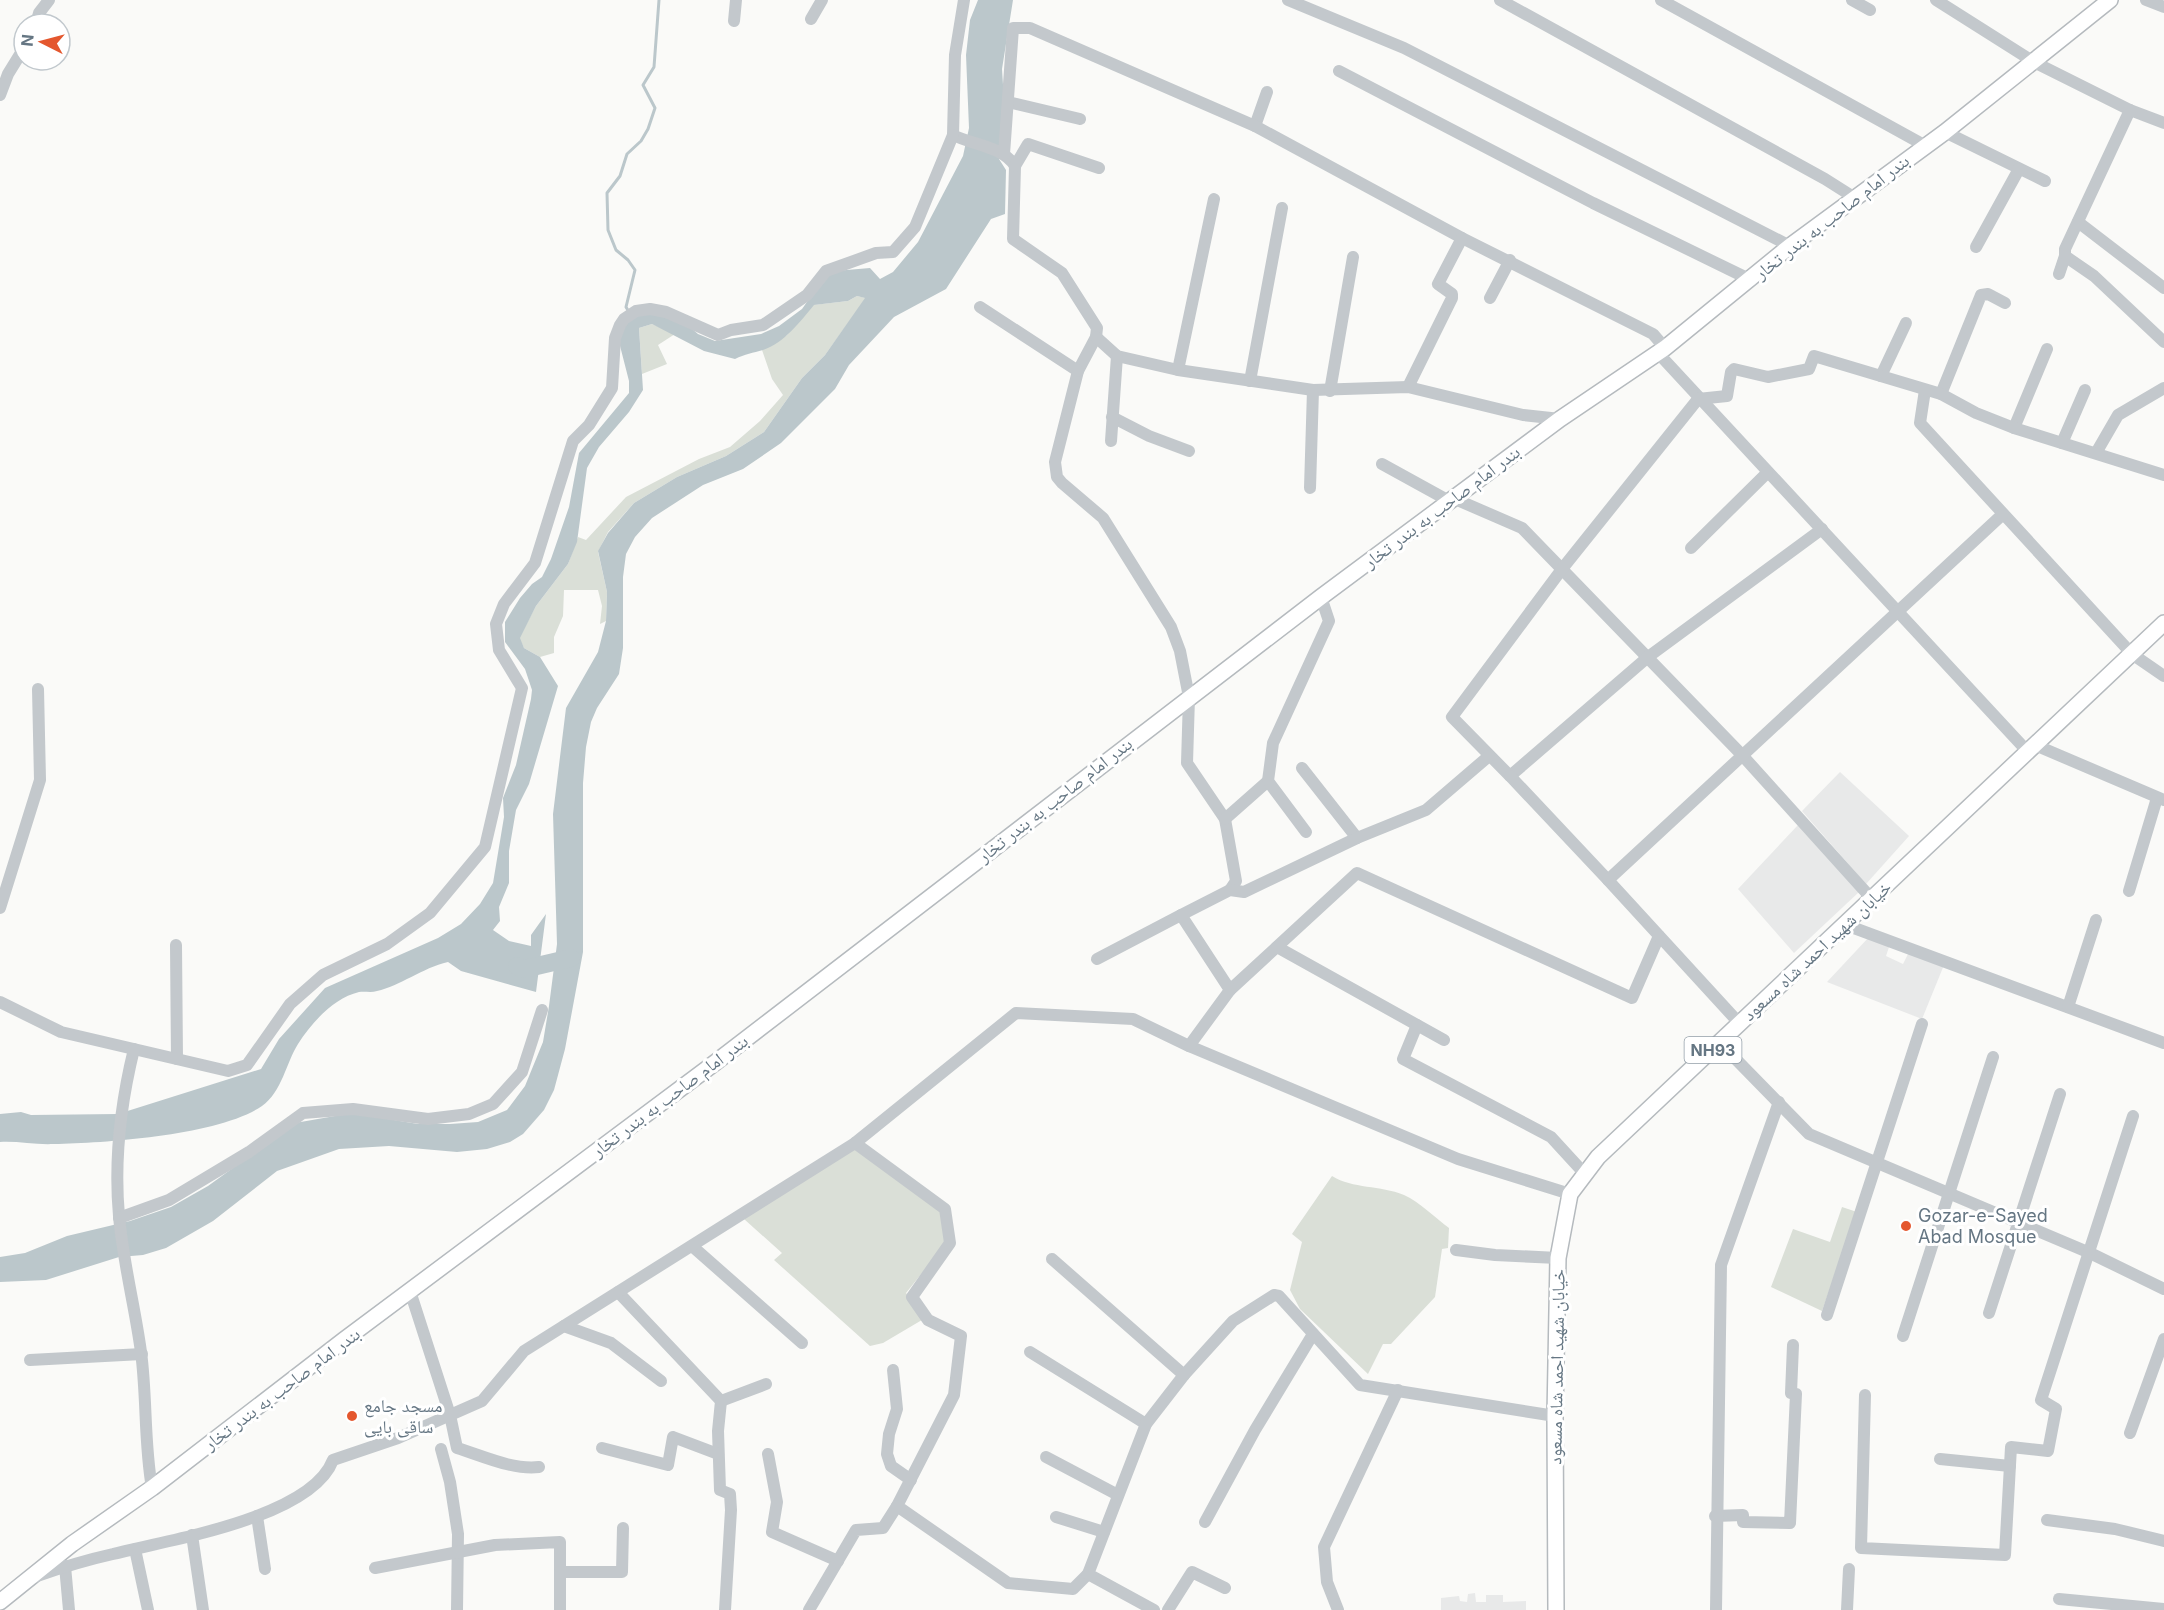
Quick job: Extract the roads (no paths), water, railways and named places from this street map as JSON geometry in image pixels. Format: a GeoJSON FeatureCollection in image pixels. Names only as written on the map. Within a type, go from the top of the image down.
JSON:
{"type":"FeatureCollection","features":[{"type":"Feature","properties":{"kind":"main road","name":"بندر امام صاحب به بندر تخار"},"geometry":{"type":"LineString","coordinates":[[0,1602],[72,1544],[152,1488],[716,1062],[1321,597],[1560,419],[1662,350],[1790,246],[1945,132],[2034,62],[2103,2]]}},
{"type":"Feature","properties":{"kind":"main road","name":"خیابان شهید احمد شاه مسعود"},"geometry":{"type":"LineString","coordinates":[[1556,1610],[1555,1416],[1558,1258],[1570,1194],[1584,1173],[2164,623]]}},
{"type":"Feature","properties":{"kind":"street"},"geometry":{"type":"LineString","coordinates":[[40,12],[49,0]]}},
{"type":"Feature","properties":{"kind":"street"},"geometry":{"type":"LineString","coordinates":[[734,21],[736,0]]}},
{"type":"Feature","properties":{"kind":"street"},"geometry":{"type":"LineString","coordinates":[[811,19],[822,0]]}},
{"type":"Feature","properties":{"kind":"street"},"geometry":{"type":"LineString","coordinates":[[0,1002],[61,1032],[228,1071],[247,1065],[290,1004],[323,975],[387,944],[430,913],[485,847],[522,688],[499,650],[495,624],[504,604],[535,563],[573,441],[589,425],[612,388],[615,338],[624,318],[636,311],[650,309],[666,312],[718,335],[731,330],[763,325],[807,295],[826,271],[876,253],[893,252],[915,227],[957,137],[955,55],[964,0]]}},
{"type":"Feature","properties":{"kind":"street"},"geometry":{"type":"LineString","coordinates":[[1288,0],[1404,48],[1790,246]]}},
{"type":"Feature","properties":{"kind":"street"},"geometry":{"type":"LineString","coordinates":[[1500,0],[1825,179],[1855,198]]}},
{"type":"Feature","properties":{"kind":"street"},"geometry":{"type":"LineString","coordinates":[[1661,0],[1924,146]]}},
{"type":"Feature","properties":{"kind":"street"},"geometry":{"type":"LineString","coordinates":[[1852,0],[1870,10]]}},
{"type":"Feature","properties":{"kind":"street"},"geometry":{"type":"LineString","coordinates":[[1936,0],[2034,62],[2130,110],[2164,123]]}},
{"type":"Feature","properties":{"kind":"street"},"geometry":{"type":"LineString","coordinates":[[2146,0],[2164,7]]}},
{"type":"Feature","properties":{"kind":"street"},"geometry":{"type":"LineString","coordinates":[[1003,154],[1013,28],[1030,28],[1255,126],[1462,238],[1510,260],[1653,334],[1698,399],[1822,529],[1896,611],[2032,748],[2161,799],[2129,891]]}},
{"type":"Feature","properties":{"kind":"street"},"geometry":{"type":"LineString","coordinates":[[1340,71],[1593,203],[1751,280]]}},
{"type":"Feature","properties":{"kind":"street"},"geometry":{"type":"LineString","coordinates":[[0,95],[12,72]]}},
{"type":"Feature","properties":{"kind":"street"},"geometry":{"type":"LineString","coordinates":[[1255,126],[1267,92]]}},
{"type":"Feature","properties":{"kind":"street"},"geometry":{"type":"LineString","coordinates":[[1008,102],[1080,119]]}},
{"type":"Feature","properties":{"kind":"street"},"geometry":{"type":"LineString","coordinates":[[2059,274],[2065,256],[2064,249],[2130,110]]}},
{"type":"Feature","properties":{"kind":"street"},"geometry":{"type":"LineString","coordinates":[[1945,132],[2045,181]]}},
{"type":"Feature","properties":{"kind":"street"},"geometry":{"type":"LineString","coordinates":[[957,137],[1003,154],[1015,166]]}},
{"type":"Feature","properties":{"kind":"street"},"geometry":{"type":"LineString","coordinates":[[1097,959],[1230,890],[1236,881],[1225,819],[1187,763],[1189,697],[1180,651],[1171,627],[1103,518],[1057,477],[1055,462],[1078,371],[1096,337],[1097,328],[1062,273],[1012,239],[1015,166],[1028,144],[1099,168]]}},
{"type":"Feature","properties":{"kind":"street"},"geometry":{"type":"LineString","coordinates":[[1976,247],[2019,168]]}},
{"type":"Feature","properties":{"kind":"street"},"geometry":{"type":"LineString","coordinates":[[1178,370],[1214,199]]}},
{"type":"Feature","properties":{"kind":"street"},"geometry":{"type":"LineString","coordinates":[[1250,381],[1282,208]]}},
{"type":"Feature","properties":{"kind":"street"},"geometry":{"type":"LineString","coordinates":[[2078,222],[2164,288]]}},
{"type":"Feature","properties":{"kind":"street"},"geometry":{"type":"LineString","coordinates":[[1408,387],[1452,298],[1452,294],[1438,284],[1462,238]]}},
{"type":"Feature","properties":{"kind":"street"},"geometry":{"type":"LineString","coordinates":[[2065,256],[2094,276],[2164,342]]}},
{"type":"Feature","properties":{"kind":"street"},"geometry":{"type":"LineString","coordinates":[[1330,391],[1353,257]]}},
{"type":"Feature","properties":{"kind":"street"},"geometry":{"type":"LineString","coordinates":[[1490,298],[1510,260]]}},
{"type":"Feature","properties":{"kind":"street"},"geometry":{"type":"LineString","coordinates":[[1941,394],[1981,295],[1988,294],[2005,303]]}},
{"type":"Feature","properties":{"kind":"street"},"geometry":{"type":"LineString","coordinates":[[980,307],[1078,371]]}},
{"type":"Feature","properties":{"kind":"street"},"geometry":{"type":"LineString","coordinates":[[1881,376],[1906,323]]}},
{"type":"Feature","properties":{"kind":"street"},"geometry":{"type":"LineString","coordinates":[[1096,337],[1117,356],[1178,370],[1312,390],[1408,387],[1523,415],[1560,419]]}},
{"type":"Feature","properties":{"kind":"street"},"geometry":{"type":"LineString","coordinates":[[2014,428],[2047,349]]}},
{"type":"Feature","properties":{"kind":"street"},"geometry":{"type":"LineString","coordinates":[[1110,441],[1117,356]]}},
{"type":"Feature","properties":{"kind":"street"},"geometry":{"type":"LineString","coordinates":[[1740,1024],[1608,880],[1452,717],[1562,569],[1698,399],[1727,396],[1731,372],[1734,369],[1768,377],[1809,369],[1814,356],[1941,394],[1976,413],[2014,428],[2164,475]]}},
{"type":"Feature","properties":{"kind":"street"},"geometry":{"type":"LineString","coordinates":[[2096,453],[2118,415],[2164,388]]}},
{"type":"Feature","properties":{"kind":"street"},"geometry":{"type":"LineString","coordinates":[[1310,488],[1312,390]]}},
{"type":"Feature","properties":{"kind":"street"},"geometry":{"type":"LineString","coordinates":[[1925,390],[1920,423],[2132,654],[2164,676]]}},
{"type":"Feature","properties":{"kind":"street"},"geometry":{"type":"LineString","coordinates":[[2062,442],[2085,390]]}},
{"type":"Feature","properties":{"kind":"street"},"geometry":{"type":"LineString","coordinates":[[1112,417],[1149,436],[1189,451]]}},
{"type":"Feature","properties":{"kind":"street"},"geometry":{"type":"LineString","coordinates":[[1382,464],[1453,500],[1522,528],[1742,755],[1872,899]]}},
{"type":"Feature","properties":{"kind":"street"},"geometry":{"type":"LineString","coordinates":[[1690,548],[1767,473]]}},
{"type":"Feature","properties":{"kind":"street"},"geometry":{"type":"LineString","coordinates":[[1608,880],[2003,513]]}},
{"type":"Feature","properties":{"kind":"street"},"geometry":{"type":"LineString","coordinates":[[1510,776],[1648,657],[1822,529]]}},
{"type":"Feature","properties":{"kind":"street"},"geometry":{"type":"LineString","coordinates":[[1225,819],[1268,781],[1273,743],[1329,621],[1321,597]]}},
{"type":"Feature","properties":{"kind":"street"},"geometry":{"type":"LineString","coordinates":[[0,908],[40,780],[38,689]]}},
{"type":"Feature","properties":{"kind":"street"},"geometry":{"type":"LineString","coordinates":[[1230,890],[1244,892],[1357,838],[1426,810],[1490,756]]}},
{"type":"Feature","properties":{"kind":"street"},"geometry":{"type":"LineString","coordinates":[[1302,768],[1357,838]]}},
{"type":"Feature","properties":{"kind":"street"},"geometry":{"type":"LineString","coordinates":[[1268,781],[1306,832]]}},
{"type":"Feature","properties":{"kind":"street"},"geometry":{"type":"LineString","coordinates":[[1190,1046],[1230,990],[1357,873],[1632,998],[1659,936]]}},
{"type":"Feature","properties":{"kind":"street"},"geometry":{"type":"LineString","coordinates":[[1181,915],[1230,990]]}},
{"type":"Feature","properties":{"kind":"street"},"geometry":{"type":"LineString","coordinates":[[2068,1006],[2096,920]]}},
{"type":"Feature","properties":{"kind":"street"},"geometry":{"type":"LineString","coordinates":[[1846,925],[2164,1042]]}},
{"type":"Feature","properties":{"kind":"street"},"geometry":{"type":"LineString","coordinates":[[176,945],[177,1059]]}},
{"type":"Feature","properties":{"kind":"street"},"geometry":{"type":"LineString","coordinates":[[1277,946],[1444,1040]]}},
{"type":"Feature","properties":{"kind":"street"},"geometry":{"type":"LineString","coordinates":[[119,1218],[169,1200],[249,1152],[303,1113],[353,1109],[428,1119],[470,1114],[493,1104],[522,1072],[542,1010]]}},
{"type":"Feature","properties":{"kind":"street"},"geometry":{"type":"LineString","coordinates":[[31,1578],[65,1566],[192,1535],[276,1509],[327,1474],[333,1460],[398,1438],[482,1401],[524,1351],[855,1143],[1016,1013],[1134,1018],[1190,1046],[1458,1159],[1570,1194]]}},
{"type":"Feature","properties":{"kind":"street"},"geometry":{"type":"LineString","coordinates":[[1827,1315],[1922,1024]]}},
{"type":"Feature","properties":{"kind":"street"},"geometry":{"type":"LineString","coordinates":[[1417,1025],[1403,1059],[1551,1137],[1584,1173]]}},
{"type":"Feature","properties":{"kind":"street"},"geometry":{"type":"LineString","coordinates":[[1720,1043],[1809,1134],[2090,1253],[2164,1289]]}},
{"type":"Feature","properties":{"kind":"street"},"geometry":{"type":"LineString","coordinates":[[134,1049],[119,1143],[119,1218],[141,1354],[146,1453],[152,1488]]}},
{"type":"Feature","properties":{"kind":"street"},"geometry":{"type":"LineString","coordinates":[[1903,1336],[1993,1057]]}},
{"type":"Feature","properties":{"kind":"street"},"geometry":{"type":"LineString","coordinates":[[1989,1312],[2060,1094]]}},
{"type":"Feature","properties":{"kind":"street"},"geometry":{"type":"LineString","coordinates":[[1716,1610],[1715,1516],[1721,1265],[1779,1102]]}},
{"type":"Feature","properties":{"kind":"street"},"geometry":{"type":"LineString","coordinates":[[1865,1395],[1861,1548],[2005,1555],[2011,1447],[2048,1451],[2056,1408],[2041,1400],[2133,1116]]}},
{"type":"Feature","properties":{"kind":"street"},"geometry":{"type":"LineString","coordinates":[[809,1610],[856,1530],[883,1528],[897,1506],[954,1395],[962,1339],[959,1334],[928,1320],[912,1297],[950,1243],[945,1209],[855,1143]]}},
{"type":"Feature","properties":{"kind":"street"},"geometry":{"type":"LineString","coordinates":[[692,1246],[802,1343]]}},
{"type":"Feature","properties":{"kind":"street"},"geometry":{"type":"LineString","coordinates":[[1456,1250],[1496,1255],[1558,1258]]}},
{"type":"Feature","properties":{"kind":"street"},"geometry":{"type":"LineString","coordinates":[[1052,1259],[1184,1375]]}},
{"type":"Feature","properties":{"kind":"street"},"geometry":{"type":"LineString","coordinates":[[410,1291],[450,1415],[457,1448],[508,1464],[527,1468],[539,1467]]}},
{"type":"Feature","properties":{"kind":"street"},"geometry":{"type":"LineString","coordinates":[[618,1292],[722,1401],[718,1454],[720,1490],[730,1494],[731,1510],[725,1610]]}},
{"type":"Feature","properties":{"kind":"street"},"geometry":{"type":"LineString","coordinates":[[897,1506],[1008,1583],[1073,1589],[1088,1574],[1146,1424],[1184,1375],[1233,1321],[1274,1295],[1279,1296],[1360,1385],[1555,1416]]}},
{"type":"Feature","properties":{"kind":"street"},"geometry":{"type":"LineString","coordinates":[[564,1326],[611,1343],[661,1381]]}},
{"type":"Feature","properties":{"kind":"street"},"geometry":{"type":"LineString","coordinates":[[1205,1522],[1255,1430],[1313,1334]]}},
{"type":"Feature","properties":{"kind":"street"},"geometry":{"type":"LineString","coordinates":[[2130,1433],[2164,1339]]}},
{"type":"Feature","properties":{"kind":"street"},"geometry":{"type":"LineString","coordinates":[[1715,1516],[1743,1515],[1743,1522],[1790,1523],[1796,1394],[1791,1393],[1793,1345]]}},
{"type":"Feature","properties":{"kind":"street"},"geometry":{"type":"LineString","coordinates":[[1030,1352],[1146,1424]]}},
{"type":"Feature","properties":{"kind":"street"},"geometry":{"type":"LineString","coordinates":[[30,1360],[141,1354]]}},
{"type":"Feature","properties":{"kind":"street"},"geometry":{"type":"LineString","coordinates":[[893,1371],[897,1409],[889,1434],[887,1454],[891,1466],[911,1480]]}},
{"type":"Feature","properties":{"kind":"street"},"geometry":{"type":"LineString","coordinates":[[722,1401],[766,1384]]}},
{"type":"Feature","properties":{"kind":"street"},"geometry":{"type":"LineString","coordinates":[[1338,1610],[1327,1582],[1324,1547],[1398,1390]]}},
{"type":"Feature","properties":{"kind":"street"},"geometry":{"type":"LineString","coordinates":[[602,1448],[668,1465],[672,1437],[718,1454]]}},
{"type":"Feature","properties":{"kind":"street"},"geometry":{"type":"LineString","coordinates":[[441,1449],[450,1482],[458,1534],[457,1610]]}},
{"type":"Feature","properties":{"kind":"street"},"geometry":{"type":"LineString","coordinates":[[768,1454],[777,1502],[772,1532],[838,1561]]}},
{"type":"Feature","properties":{"kind":"street"},"geometry":{"type":"LineString","coordinates":[[1046,1457],[1118,1495]]}},
{"type":"Feature","properties":{"kind":"street"},"geometry":{"type":"LineString","coordinates":[[1940,1459],[2010,1466]]}},
{"type":"Feature","properties":{"kind":"street"},"geometry":{"type":"LineString","coordinates":[[257,1516],[265,1569]]}},
{"type":"Feature","properties":{"kind":"street"},"geometry":{"type":"LineString","coordinates":[[1056,1516],[1104,1532]]}},
{"type":"Feature","properties":{"kind":"street"},"geometry":{"type":"LineString","coordinates":[[2047,1520],[2104,1527],[2164,1540]]}},
{"type":"Feature","properties":{"kind":"street"},"geometry":{"type":"LineString","coordinates":[[560,1572],[622,1572],[624,1528]]}},
{"type":"Feature","properties":{"kind":"street"},"geometry":{"type":"LineString","coordinates":[[192,1535],[203,1610]]}},
{"type":"Feature","properties":{"kind":"street"},"geometry":{"type":"LineString","coordinates":[[375,1568],[495,1545],[560,1542],[560,1610]]}},
{"type":"Feature","properties":{"kind":"street"},"geometry":{"type":"LineString","coordinates":[[135,1549],[148,1610]]}},
{"type":"Feature","properties":{"kind":"street"},"geometry":{"type":"LineString","coordinates":[[65,1566],[69,1610]]}},
{"type":"Feature","properties":{"kind":"street"},"geometry":{"type":"LineString","coordinates":[[1847,1610],[1849,1569]]}},
{"type":"Feature","properties":{"kind":"street"},"geometry":{"type":"LineString","coordinates":[[1168,1610],[1192,1572],[1225,1588]]}},
{"type":"Feature","properties":{"kind":"street"},"geometry":{"type":"LineString","coordinates":[[1088,1574],[1154,1610]]}},
{"type":"Feature","properties":{"kind":"street"},"geometry":{"type":"LineString","coordinates":[[2059,1599],[2164,1609]]}},
{"type":"Feature","properties":{"kind":"waterway"},"geometry":{"type":"LineString","coordinates":[[629,312],[626,307],[635,270],[628,260],[616,250],[608,230],[607,193],[620,176],[627,154],[641,141],[648,129],[655,108],[643,85],[654,67],[659,0]]}},
{"type":"Feature","properties":{"kind":"waterway"},"geometry":{"type":"LineString","coordinates":[[517,966],[524,969],[571,958]]}},
{"type":"Feature","properties":{"kind":"place","name":"Gozar-e-Sayed Abad Mosque"},"geometry":{"type":"Point","coordinates":[1906,1226]}},
{"type":"Feature","properties":{"kind":"place","name":"مسجد جامع ساقی بایی"},"geometry":{"type":"Point","coordinates":[352,1416]}}]}
